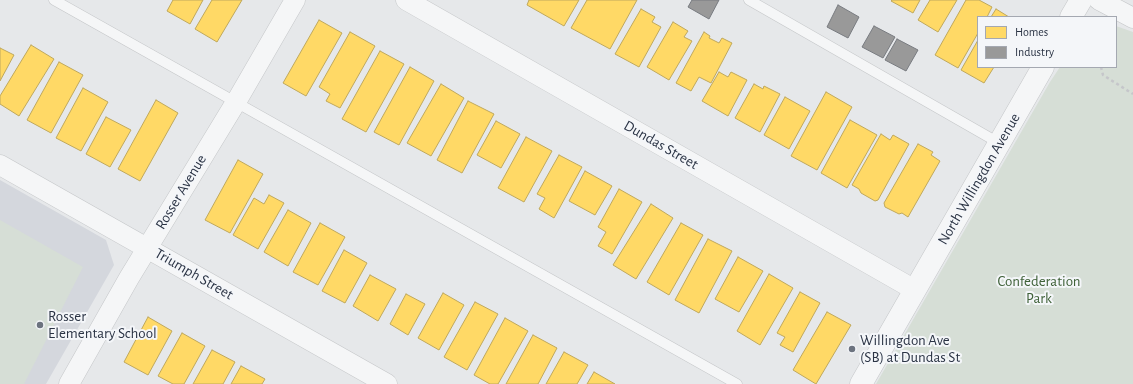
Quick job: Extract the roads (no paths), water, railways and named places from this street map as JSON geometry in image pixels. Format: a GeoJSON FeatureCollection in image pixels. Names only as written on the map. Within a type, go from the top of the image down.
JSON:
{"type":"FeatureCollection","features":[{"type":"Feature","properties":{"kind":"street","name":"Rosser Avenue"},"geometry":{"type":"LineString","coordinates":[[69,384],[147,248],[236,102],[295,0]]}},
{"type":"Feature","properties":{"kind":"street","name":"Dundas Street"},"geometry":{"type":"LineString","coordinates":[[406,0],[915,290]]}},
{"type":"Feature","properties":{"kind":"street"},"geometry":{"type":"LineString","coordinates":[[1072,16],[1081,0]]}},
{"type":"Feature","properties":{"kind":"street"},"geometry":{"type":"LineString","coordinates":[[1099,0],[1133,18]]}},
{"type":"Feature","properties":{"kind":"street","name":"North Willingdon Avenue"},"geometry":{"type":"LineString","coordinates":[[861,384],[1041,68]]}},
{"type":"Feature","properties":{"kind":"street","name":"Triumph Street"},"geometry":{"type":"LineString","coordinates":[[0,164],[387,384]]}},
{"type":"Feature","properties":{"kind":"lane"},"geometry":{"type":"LineString","coordinates":[[54,0],[738,384]]}},
{"type":"Feature","properties":{"kind":"lane"},"geometry":{"type":"LineString","coordinates":[[749,0],[999,143]]}},
{"type":"Feature","properties":{"kind":"place","name":"Rosser Elementary School"},"geometry":{"type":"Point","coordinates":[40,325]}},
{"type":"Feature","properties":{"kind":"place","name":"Willingdon Ave (SB) at Dundas St"},"geometry":{"type":"Point","coordinates":[852,349]}},
{"type":"Feature","properties":{"kind":"park label","name":"Confederation Park"},"geometry":{"type":"Point","coordinates":[1039,290]}}]}
